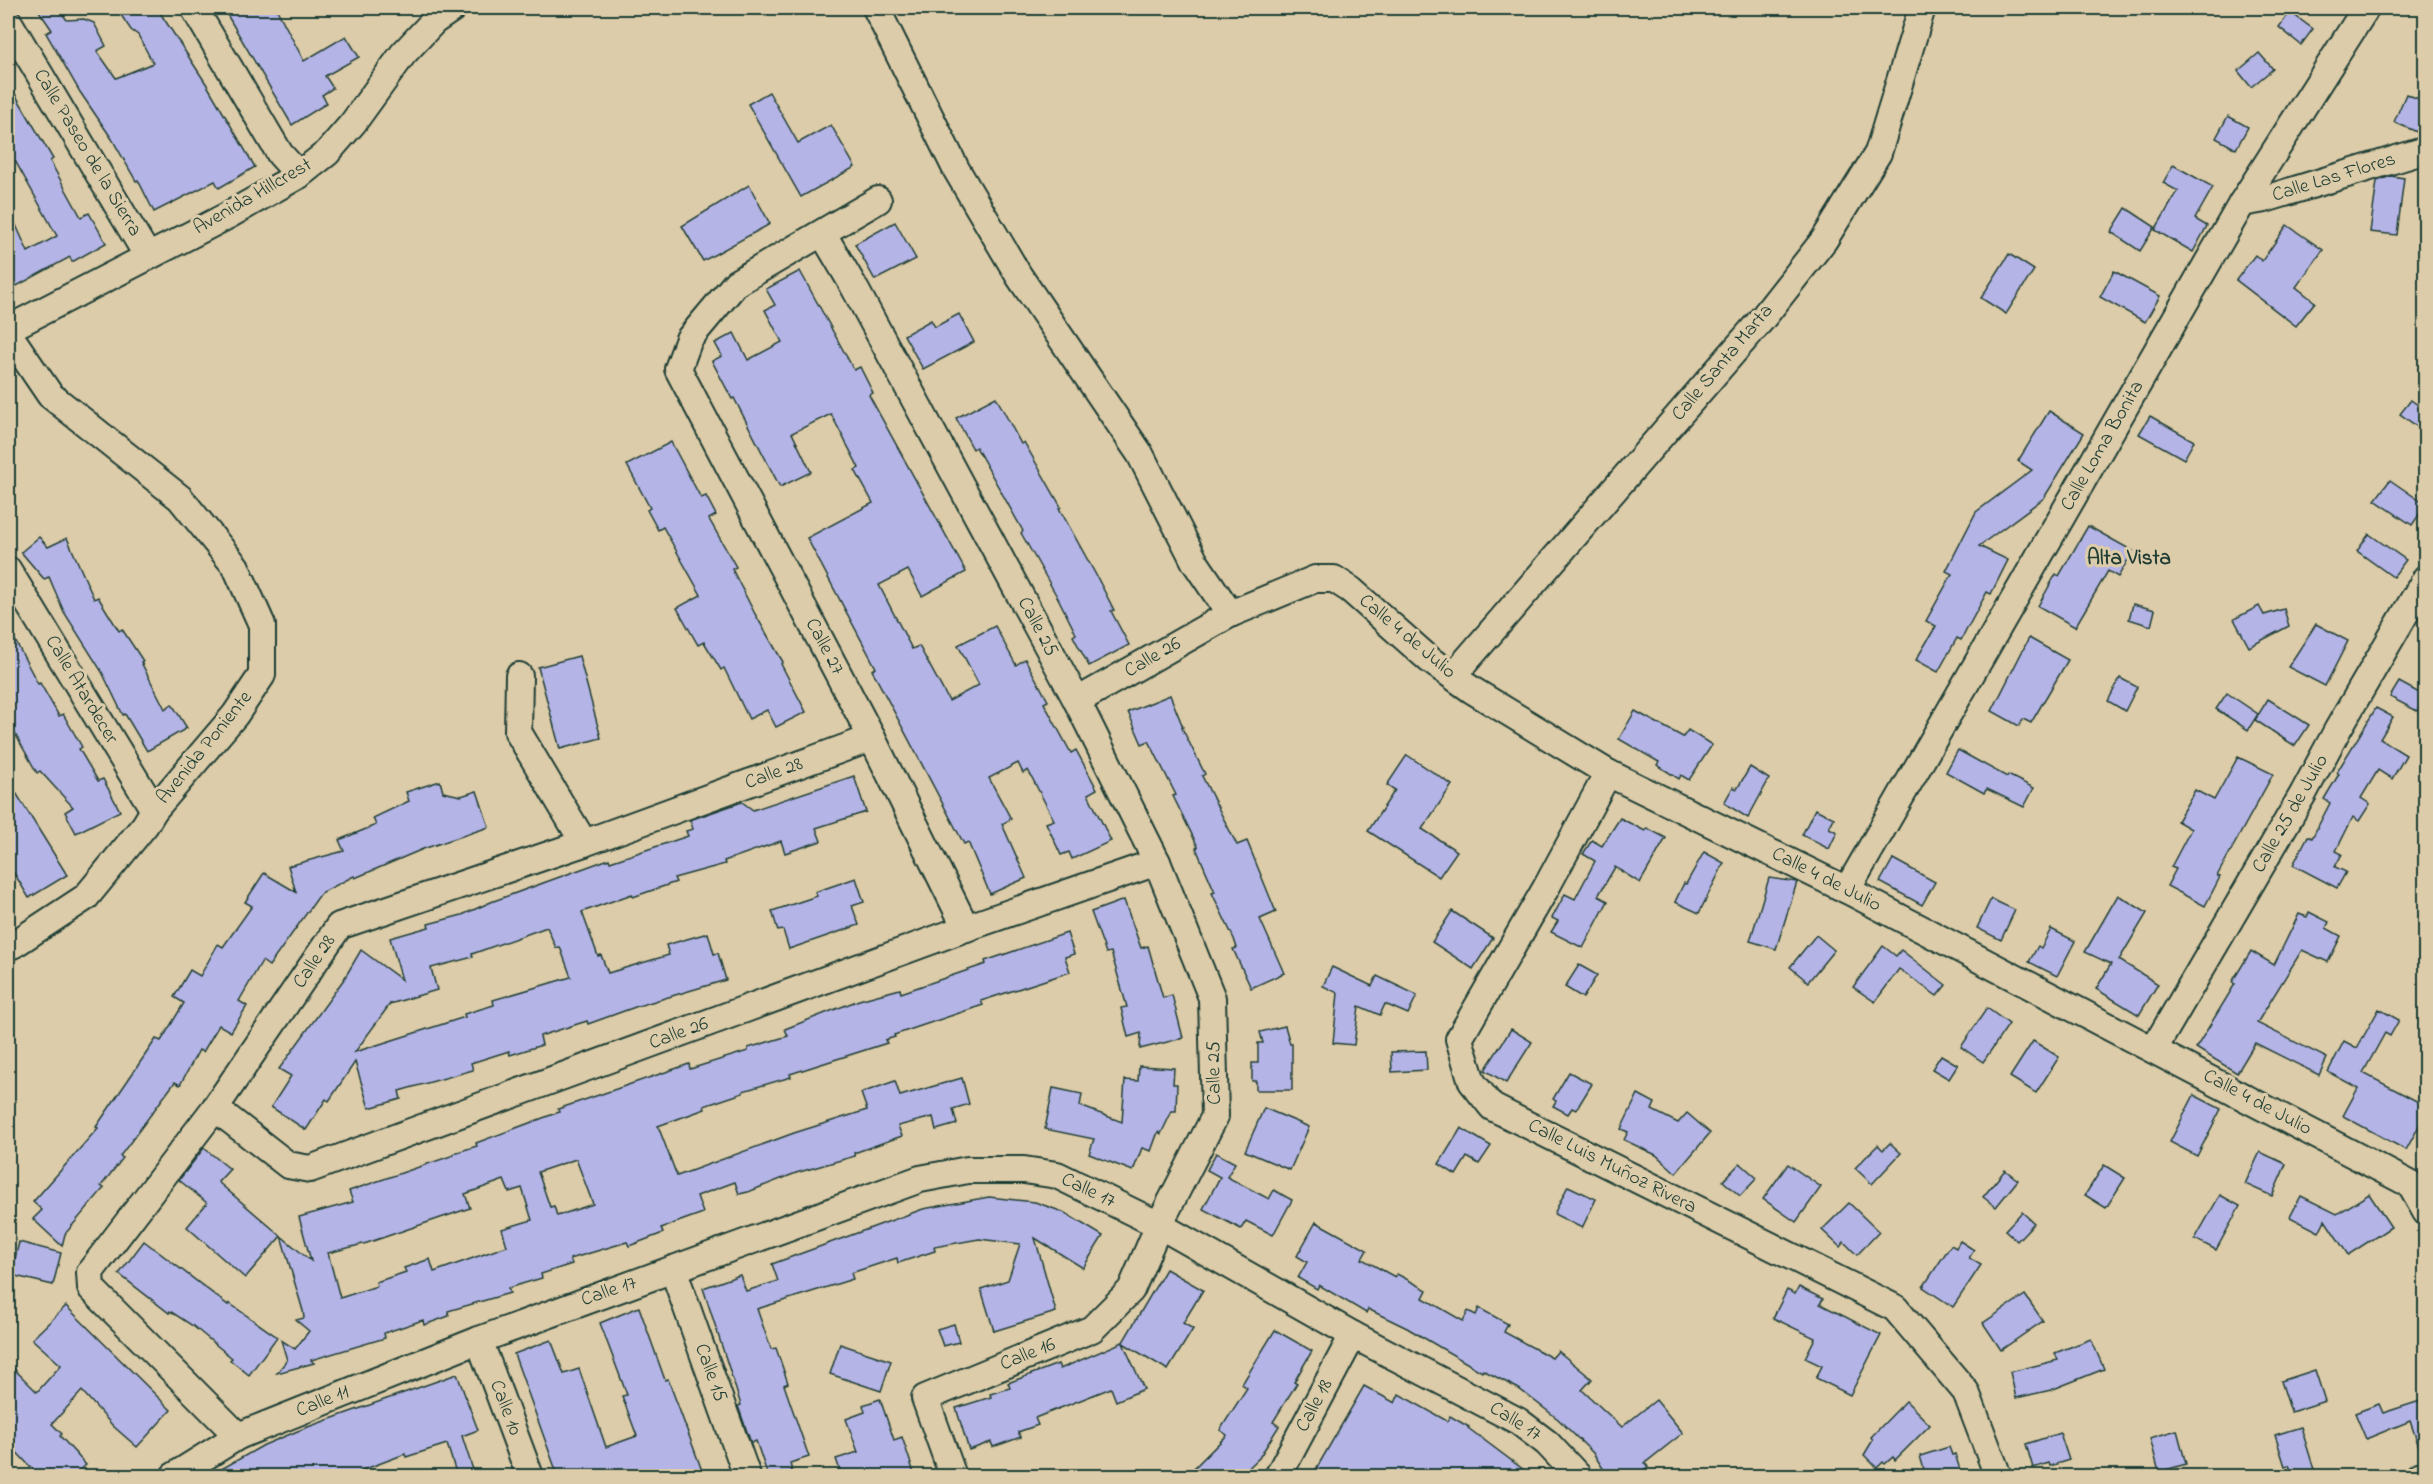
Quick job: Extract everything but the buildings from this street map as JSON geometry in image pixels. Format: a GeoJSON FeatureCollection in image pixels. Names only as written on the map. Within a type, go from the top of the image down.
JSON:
{"type":"FeatureCollection","features":[{"type":"Feature","properties":{"kind":"street"},"geometry":{"type":"LineString","coordinates":[[194,8],[280,154],[299,175]]}},
{"type":"Feature","properties":{"kind":"street","name":"Avenida Hillcrest"},"geometry":{"type":"LineString","coordinates":[[8,331],[299,175],[327,153],[353,123],[404,54],[434,21],[453,8]]}},
{"type":"Feature","properties":{"kind":"street"},"geometry":{"type":"LineString","coordinates":[[876,8],[956,169],[1019,276],[1140,454],[1195,562],[1230,614]]}},
{"type":"Feature","properties":{"kind":"street","name":"Calle Santa Marta"},"geometry":{"type":"LineString","coordinates":[[1453,676],[1762,319],[1824,240],[1878,153],[1922,8]]}},
{"type":"Feature","properties":{"kind":"street","name":"Calle Loma Bonita"},"geometry":{"type":"LineString","coordinates":[[1847,890],[2242,203],[2366,8]]}},
{"type":"Feature","properties":{"kind":"street","name":"Calle Paseo de la Sierra"},"geometry":{"type":"LineString","coordinates":[[8,21],[147,255]]}},
{"type":"Feature","properties":{"kind":"street","name":"Calle Las Flores"},"geometry":{"type":"LineString","coordinates":[[2242,203],[2265,199],[2426,150]]}},
{"type":"Feature","properties":{"kind":"street"},"geometry":{"type":"LineString","coordinates":[[823,234],[878,200]]}},
{"type":"Feature","properties":{"kind":"street","name":"Calle 27"},"geometry":{"type":"LineString","coordinates":[[823,234],[736,283],[689,339],[678,369],[872,738],[966,927]]}},
{"type":"Feature","properties":{"kind":"street","name":"Calle 25"},"geometry":{"type":"LineString","coordinates":[[823,234],[859,295],[1077,701],[1157,862],[1212,998],[1215,1116],[1159,1226]]}},
{"type":"Feature","properties":{"kind":"street","name":"Avenida Poniente"},"geometry":{"type":"LineString","coordinates":[[8,331],[50,395],[180,498],[236,567],[262,625],[262,675],[235,715],[154,810],[145,825],[86,897],[9,942]]}},
{"type":"Feature","properties":{"kind":"street","name":"Calle Atardecer"},"geometry":{"type":"LineString","coordinates":[[8,570],[154,810]]}},
{"type":"Feature","properties":{"kind":"street","name":"Calle 25 de Julio"},"geometry":{"type":"LineString","coordinates":[[2154,1048],[2426,578]]}},
{"type":"Feature","properties":{"kind":"street","name":"Calle 4 de Julio"},"geometry":{"type":"LineString","coordinates":[[1230,614],[1315,579],[1334,579],[1351,590],[1430,660],[1608,772],[1847,890],[2154,1048],[2418,1176],[2426,1212]]}},
{"type":"Feature","properties":{"kind":"street","name":"Calle 26"},"geometry":{"type":"LineString","coordinates":[[1077,701],[1230,614]]}},
{"type":"Feature","properties":{"kind":"street"},"geometry":{"type":"LineString","coordinates":[[519,676],[518,732],[584,843]]}},
{"type":"Feature","properties":{"kind":"street","name":"Calle 28"},"geometry":{"type":"LineString","coordinates":[[238,1436],[91,1288],[90,1272],[215,1108],[339,926],[584,843],[872,738]]}},
{"type":"Feature","properties":{"kind":"street","name":"Calle Luis Muñoz Rivera"},"geometry":{"type":"LineString","coordinates":[[1608,772],[1546,888],[1459,1038],[1472,1082],[1492,1107],[1895,1308],[1966,1392],[1998,1476]]}},
{"type":"Feature","properties":{"kind":"street","name":"Calle 26"},"geometry":{"type":"LineString","coordinates":[[215,1108],[288,1165],[310,1170],[966,927],[1157,862]]}},
{"type":"Feature","properties":{"kind":"street","name":"Calle 17"},"geometry":{"type":"LineString","coordinates":[[479,1340],[920,1179],[968,1170],[1024,1170],[1058,1175],[1159,1226],[1353,1335],[1518,1420],[1547,1443],[1578,1476]]}},
{"type":"Feature","properties":{"kind":"street","name":"Calle 16"},"geometry":{"type":"LineString","coordinates":[[953,1476],[925,1398],[1092,1329],[1131,1290],[1159,1226]]}},
{"type":"Feature","properties":{"kind":"street","name":"Calle 15"},"geometry":{"type":"LineString","coordinates":[[673,1269],[747,1476]]}},
{"type":"Feature","properties":{"kind":"street","name":"Calle 18"},"geometry":{"type":"LineString","coordinates":[[1278,1476],[1353,1335]]}},
{"type":"Feature","properties":{"kind":"street","name":"Calle 11"},"geometry":{"type":"LineString","coordinates":[[174,1476],[238,1436],[479,1340]]}},
{"type":"Feature","properties":{"kind":"street","name":"Calle 10"},"geometry":{"type":"LineString","coordinates":[[479,1340],[530,1476]]}},
{"type":"Feature","properties":{"kind":"street"},"geometry":{"type":"LineString","coordinates":[[2419,1476],[2426,1474]]}},
{"type":"Feature","properties":{"kind":"district","name":"Alta Vista"},"geometry":{"type":"Point","coordinates":[2129,559]}}]}
